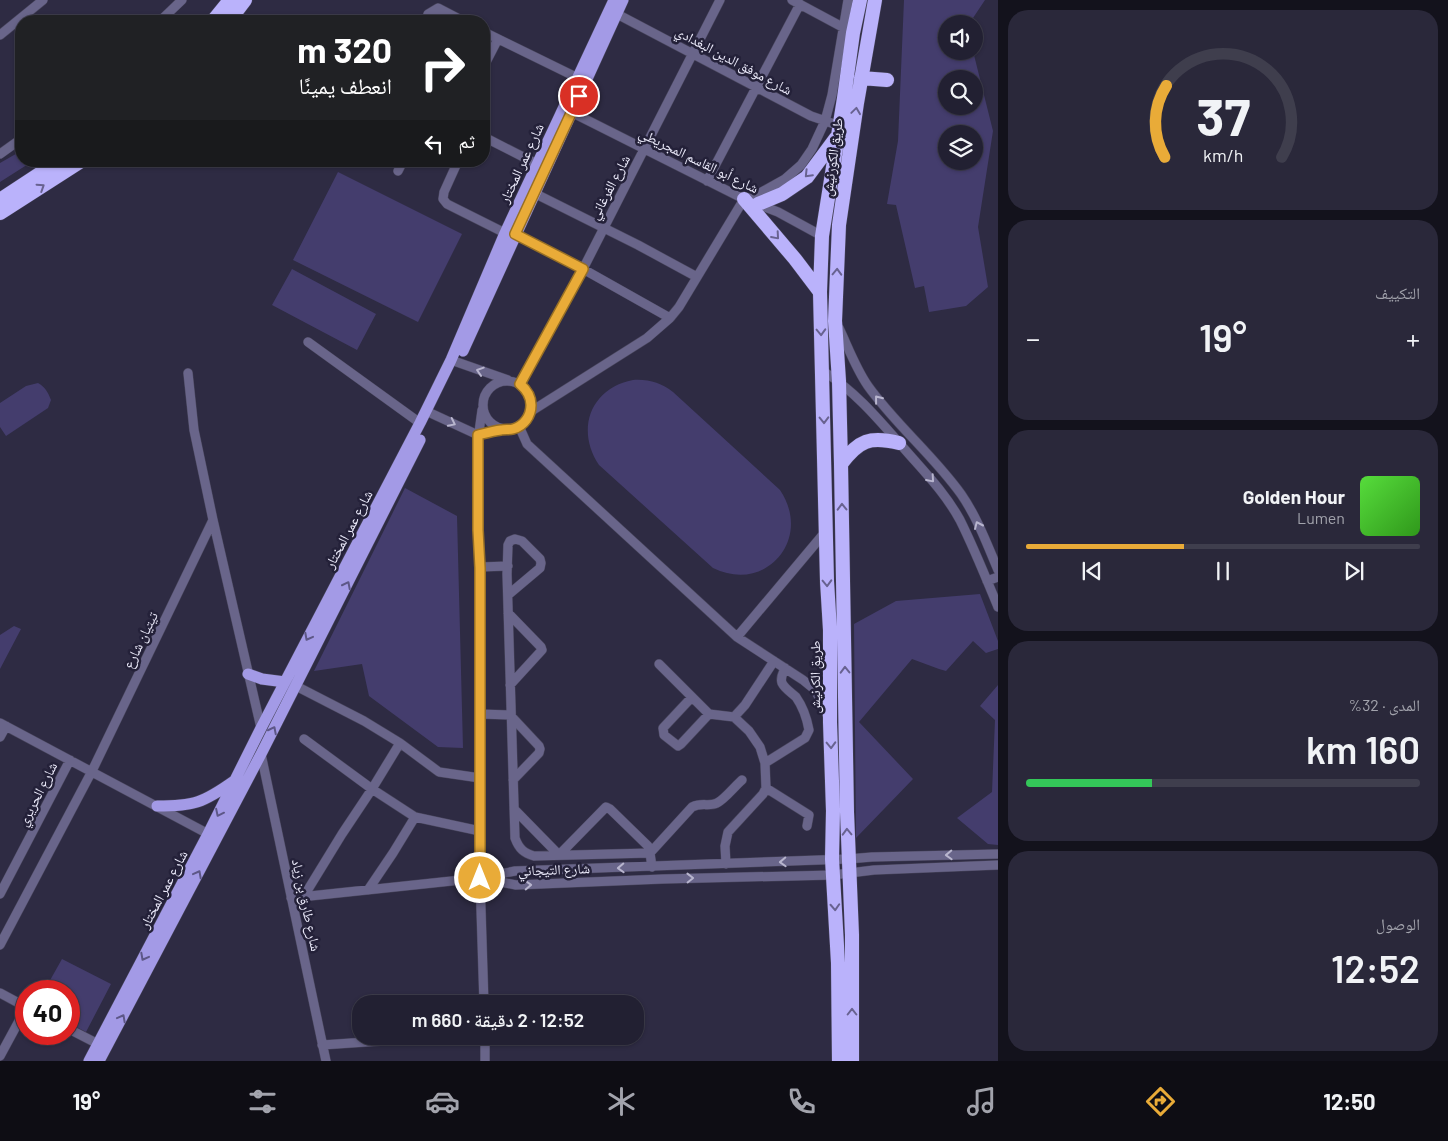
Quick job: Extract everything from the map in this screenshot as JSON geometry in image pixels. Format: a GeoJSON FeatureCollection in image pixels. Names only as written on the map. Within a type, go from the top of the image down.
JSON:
{"type":"FeatureCollection","features":[{"type":"Feature","properties":{"kind":"highway"},"geometry":{"type":"LineString","coordinates":[[218,15],[230,0]]}},
{"type":"Feature","properties":{"kind":"highway"},"geometry":{"type":"LineString","coordinates":[[234,15],[245,0]]}},
{"type":"Feature","properties":{"kind":"highway","name":"طريق الكورنيش"},"geometry":{"type":"LineString","coordinates":[[820,292],[822,236],[839,130],[848,30],[860,0]]}},
{"type":"Feature","properties":{"kind":"highway","name":"طريق الكورنيش"},"geometry":{"type":"LineString","coordinates":[[835,321],[839,225],[861,78],[875,0]]}},
{"type":"Feature","properties":{"kind":"highway"},"geometry":{"type":"LineString","coordinates":[[861,78],[887,80]]}},
{"type":"Feature","properties":{"kind":"highway"},"geometry":{"type":"LineString","coordinates":[[758,204],[782,194],[806,177],[839,130]]}},
{"type":"Feature","properties":{"kind":"highway"},"geometry":{"type":"LineString","coordinates":[[0,200],[51,167]]}},
{"type":"Feature","properties":{"kind":"highway"},"geometry":{"type":"LineString","coordinates":[[0,213],[72,167]]}},
{"type":"Feature","properties":{"kind":"highway"},"geometry":{"type":"LineString","coordinates":[[744,199],[795,259],[820,292]]}},
{"type":"Feature","properties":{"kind":"highway","name":"طريق الكرنيش"},"geometry":{"type":"LineString","coordinates":[[820,292],[830,630],[832,860],[838,962],[839,1061]]}},
{"type":"Feature","properties":{"kind":"highway"},"geometry":{"type":"LineString","coordinates":[[835,321],[839,381],[852,934],[852,1061]]}},
{"type":"Feature","properties":{"kind":"highway"},"geometry":{"type":"LineString","coordinates":[[841,464],[851,450],[866,441],[883,439],[899,442]]}},
{"type":"Feature","properties":{"kind":"main road","name":"شارع عمر المختار"},"geometry":{"type":"LineString","coordinates":[[510,233],[534,193],[568,110],[578,78],[614,0]]}},
{"type":"Feature","properties":{"kind":"main road","name":"شارع عمر المختار"},"geometry":{"type":"LineString","coordinates":[[89,1061],[102,1046],[213,836],[261,754],[296,686],[454,361],[510,233],[537,164],[568,110],[623,0]]}},
{"type":"Feature","properties":{"kind":"main road","name":"شارع عمر المختار"},"geometry":{"type":"LineString","coordinates":[[213,836],[235,780],[261,728],[420,423],[430,412]]}},
{"type":"Feature","properties":{"kind":"main road"},"geometry":{"type":"LineString","coordinates":[[248,674],[262,679],[285,682]]}},
{"type":"Feature","properties":{"kind":"main road"},"geometry":{"type":"LineString","coordinates":[[157,806],[189,805],[205,800],[235,780]]}},
{"type":"Feature","properties":{"kind":"main road","name":"شارع عمر المختار"},"geometry":{"type":"LineString","coordinates":[[99,1061],[102,1046]]}},
{"type":"Feature","properties":{"kind":"street"},"geometry":{"type":"LineString","coordinates":[[25,15],[43,0]]}},
{"type":"Feature","properties":{"kind":"street"},"geometry":{"type":"LineString","coordinates":[[166,15],[182,0]]}},
{"type":"Feature","properties":{"kind":"street","name":"شارع الفرغاني"},"geometry":{"type":"LineString","coordinates":[[520,384],[583,269],[720,0]]}},
{"type":"Feature","properties":{"kind":"street"},"geometry":{"type":"LineString","coordinates":[[530,412],[647,338],[670,318],[698,277],[744,199],[772,187],[801,165],[812,149],[825,121],[848,30],[848,0]]}},
{"type":"Feature","properties":{"kind":"street"},"geometry":{"type":"LineString","coordinates":[[707,181],[756,87],[796,2],[848,30]]}},
{"type":"Feature","properties":{"kind":"street"},"geometry":{"type":"LineString","coordinates":[[428,15],[438,8],[451,15]]}},
{"type":"Feature","properties":{"kind":"street","name":"شارع موفق الدين البغدادي"},"geometry":{"type":"LineString","coordinates":[[617,14],[839,130]]}},
{"type":"Feature","properties":{"kind":"street"},"geometry":{"type":"LineString","coordinates":[[0,35],[15,23]]}},
{"type":"Feature","properties":{"kind":"street"},"geometry":{"type":"LineString","coordinates":[[490,35],[578,78]]}},
{"type":"Feature","properties":{"kind":"street"},"geometry":{"type":"LineString","coordinates":[[490,54],[498,39]]}},
{"type":"Feature","properties":{"kind":"street","name":"شارع أبو القاسم المجريطي"},"geometry":{"type":"LineString","coordinates":[[568,110],[744,199],[778,212],[822,236]]}},
{"type":"Feature","properties":{"kind":"street"},"geometry":{"type":"LineString","coordinates":[[490,140],[537,164]]}},
{"type":"Feature","properties":{"kind":"street"},"geometry":{"type":"LineString","coordinates":[[0,154],[15,143]]}},
{"type":"Feature","properties":{"kind":"street"},"geometry":{"type":"LineString","coordinates":[[398,171],[400,167]]}},
{"type":"Feature","properties":{"kind":"street"},"geometry":{"type":"LineString","coordinates":[[455,167],[444,192],[443,199],[447,204],[583,269],[670,318]]}},
{"type":"Feature","properties":{"kind":"street"},"geometry":{"type":"LineString","coordinates":[[534,193],[698,277]]}},
{"type":"Feature","properties":{"kind":"street"},"geometry":{"type":"LineString","coordinates":[[835,321],[860,374],[888,411],[926,452],[962,496],[974,516],[998,570]]}},
{"type":"Feature","properties":{"kind":"street"},"geometry":{"type":"LineString","coordinates":[[308,342],[420,423]]}},
{"type":"Feature","properties":{"kind":"street"},"geometry":{"type":"LineString","coordinates":[[430,412],[478,435],[514,428],[528,418],[531,400],[525,388],[520,384],[454,361]]}},
{"type":"Feature","properties":{"kind":"street"},"geometry":{"type":"LineString","coordinates":[[823,371],[839,381],[856,397],[899,442],[946,498],[960,519],[998,607]]}},
{"type":"Feature","properties":{"kind":"street"},"geometry":{"type":"LineString","coordinates":[[188,373],[194,430],[261,728]]}},
{"type":"Feature","properties":{"kind":"street"},"geometry":{"type":"LineString","coordinates":[[484,995],[480,878],[478,435],[484,394],[495,383],[510,381]]}},
{"type":"Feature","properties":{"kind":"street"},"geometry":{"type":"LineString","coordinates":[[482,410],[489,422],[495,427],[502,429]]}},
{"type":"Feature","properties":{"kind":"street"},"geometry":{"type":"LineString","coordinates":[[519,426],[527,444],[737,637],[804,680],[814,689],[822,702],[830,722]]}},
{"type":"Feature","properties":{"kind":"street"},"geometry":{"type":"LineString","coordinates":[[917,463],[926,452]]}},
{"type":"Feature","properties":{"kind":"street","name":"تيتيان شارع"},"geometry":{"type":"LineString","coordinates":[[0,945],[92,771],[213,520]]}},
{"type":"Feature","properties":{"kind":"street"},"geometry":{"type":"LineString","coordinates":[[737,637],[826,531]]}},
{"type":"Feature","properties":{"kind":"street"},"geometry":{"type":"LineString","coordinates":[[508,596],[540,568],[540,559],[522,540],[510,540],[508,546],[508,566],[508,596],[508,613],[510,715],[515,838],[521,850],[534,856],[650,853],[692,807],[699,804],[718,803],[742,780]]}},
{"type":"Feature","properties":{"kind":"street"},"geometry":{"type":"LineString","coordinates":[[480,568],[508,566]]}},
{"type":"Feature","properties":{"kind":"street"},"geometry":{"type":"LineString","coordinates":[[987,581],[998,577]]}},
{"type":"Feature","properties":{"kind":"street"},"geometry":{"type":"LineString","coordinates":[[508,613],[542,650],[510,685]]}},
{"type":"Feature","properties":{"kind":"street"},"geometry":{"type":"LineString","coordinates":[[734,717],[745,705],[774,661]]}},
{"type":"Feature","properties":{"kind":"street"},"geometry":{"type":"LineString","coordinates":[[659,664],[709,714],[734,717],[749,731],[760,747],[765,762],[766,788],[763,794],[728,832],[725,846],[726,864]]}},
{"type":"Feature","properties":{"kind":"street"},"geometry":{"type":"LineString","coordinates":[[765,762],[805,738],[809,730],[808,720],[797,698],[782,682],[781,678],[785,668]]}},
{"type":"Feature","properties":{"kind":"street"},"geometry":{"type":"LineString","coordinates":[[296,686],[364,721],[400,743],[439,772],[480,778]]}},
{"type":"Feature","properties":{"kind":"street"},"geometry":{"type":"LineString","coordinates":[[692,697],[663,728],[664,735],[678,746],[709,714]]}},
{"type":"Feature","properties":{"kind":"street"},"geometry":{"type":"LineString","coordinates":[[480,714],[510,715],[540,749],[539,753],[513,780]]}},
{"type":"Feature","properties":{"kind":"street"},"geometry":{"type":"LineString","coordinates":[[0,737],[3,724],[213,836]]}},
{"type":"Feature","properties":{"kind":"street"},"geometry":{"type":"LineString","coordinates":[[304,739],[372,789],[415,817],[480,831]]}},
{"type":"Feature","properties":{"kind":"street"},"geometry":{"type":"LineString","coordinates":[[304,896],[400,743]]}},
{"type":"Feature","properties":{"kind":"street","name":"شارع طارق بن زياد"},"geometry":{"type":"LineString","coordinates":[[261,754],[326,1061]]}},
{"type":"Feature","properties":{"kind":"street","name":"شارع الحريري"},"geometry":{"type":"LineString","coordinates":[[0,894],[70,760]]}},
{"type":"Feature","properties":{"kind":"street"},"geometry":{"type":"LineString","coordinates":[[766,788],[788,800],[809,815],[807,826]]}},
{"type":"Feature","properties":{"kind":"street"},"geometry":{"type":"LineString","coordinates":[[559,855],[606,807],[648,846],[652,867]]}},
{"type":"Feature","properties":{"kind":"street"},"geometry":{"type":"LineString","coordinates":[[514,809],[559,855]]}},
{"type":"Feature","properties":{"kind":"street"},"geometry":{"type":"LineString","coordinates":[[368,890],[415,817]]}},
{"type":"Feature","properties":{"kind":"street"},"geometry":{"type":"LineString","coordinates":[[849,866],[872,857],[998,854]]}},
{"type":"Feature","properties":{"kind":"street","name":"شارع التيجاني"},"geometry":{"type":"LineString","coordinates":[[480,878],[515,872],[832,860],[849,866]]}},
{"type":"Feature","properties":{"kind":"street"},"geometry":{"type":"LineString","coordinates":[[849,866],[874,870],[998,865]]}},
{"type":"Feature","properties":{"kind":"street","name":"شارع التيجاني"},"geometry":{"type":"LineString","coordinates":[[480,878],[516,886],[663,879],[833,875],[849,866]]}},
{"type":"Feature","properties":{"kind":"street"},"geometry":{"type":"LineString","coordinates":[[663,867],[663,879]]}},
{"type":"Feature","properties":{"kind":"street"},"geometry":{"type":"LineString","coordinates":[[582,869],[582,883]]}},
{"type":"Feature","properties":{"kind":"street"},"geometry":{"type":"LineString","coordinates":[[291,898],[480,878]]}},
{"type":"Feature","properties":{"kind":"street"},"geometry":{"type":"LineString","coordinates":[[0,994],[15,1002]]}},
{"type":"Feature","properties":{"kind":"street"},"geometry":{"type":"LineString","coordinates":[[0,1056],[15,1028]]}},
{"type":"Feature","properties":{"kind":"street"},"geometry":{"type":"LineString","coordinates":[[80,1035],[102,1046]]}},
{"type":"Feature","properties":{"kind":"street"},"geometry":{"type":"LineString","coordinates":[[322,1045],[352,1043]]}},
{"type":"Feature","properties":{"kind":"street"},"geometry":{"type":"LineString","coordinates":[[485,1045],[485,1061]]}},
{"type":"Feature","properties":{"kind":"shaded area"},"geometry":{"type":"Polygon","coordinates":[[[904,0],[985,0],[975,15],[938,15],[938,60],[975,60],[978,70],[938,70],[938,115],[983,115],[983,91],[993,131],[978,227],[988,287],[966,306],[929,312],[924,286],[915,288],[896,205],[887,204],[898,141],[904,0]]]}},
{"type":"Feature","properties":{"kind":"shaded area"},"geometry":{"type":"Polygon","coordinates":[[[15,154],[15,167],[24,167],[0,182],[0,163],[15,154]]]}},
{"type":"Feature","properties":{"kind":"shaded area"},"geometry":{"type":"Polygon","coordinates":[[[338,172],[462,234],[418,322],[293,260],[338,172]]]}},
{"type":"Feature","properties":{"kind":"shaded area"},"geometry":{"type":"Polygon","coordinates":[[[292,269],[376,314],[357,350],[272,305],[292,269]]]}},
{"type":"Feature","properties":{"kind":"shaded area"},"geometry":{"type":"Polygon","coordinates":[[[633,380],[654,382],[673,392],[780,490],[789,508],[791,527],[787,543],[779,557],[766,568],[750,574],[732,574],[713,568],[599,465],[588,438],[588,424],[591,412],[597,401],[607,392],[618,384],[633,380]]]}},
{"type":"Feature","properties":{"kind":"shaded area"},"geometry":{"type":"Polygon","coordinates":[[[38,383],[50,397],[51,400],[48,408],[6,436],[0,427],[0,403],[26,386],[38,383]]]}},
{"type":"Feature","properties":{"kind":"shaded area"},"geometry":{"type":"Polygon","coordinates":[[[405,488],[457,516],[463,748],[438,747],[369,696],[362,664],[314,671],[405,488]]]}},
{"type":"Feature","properties":{"kind":"shaded area"},"geometry":{"type":"Polygon","coordinates":[[[980,594],[998,641],[998,649],[986,653],[973,641],[946,671],[912,659],[859,722],[913,779],[856,838],[854,624],[896,601],[980,594]]]}},
{"type":"Feature","properties":{"kind":"shaded area"},"geometry":{"type":"Polygon","coordinates":[[[14,626],[21,629],[0,669],[0,635],[14,626]]]}},
{"type":"Feature","properties":{"kind":"shaded area"},"geometry":{"type":"Polygon","coordinates":[[[998,685],[998,845],[988,844],[957,818],[992,792],[995,720],[980,706],[998,685]]]}},
{"type":"Feature","properties":{"kind":"shaded area"},"geometry":{"type":"Polygon","coordinates":[[[62,959],[111,984],[86,1032],[80,1029],[80,980],[50,980],[62,959]]]}},
{"type":"Feature","properties":{"kind":"route"},"geometry":{"type":"LineString","coordinates":[[480,878],[478,435],[514,428],[528,418],[531,400],[525,388],[520,384],[583,269],[515,234],[579,96]]}}]}
